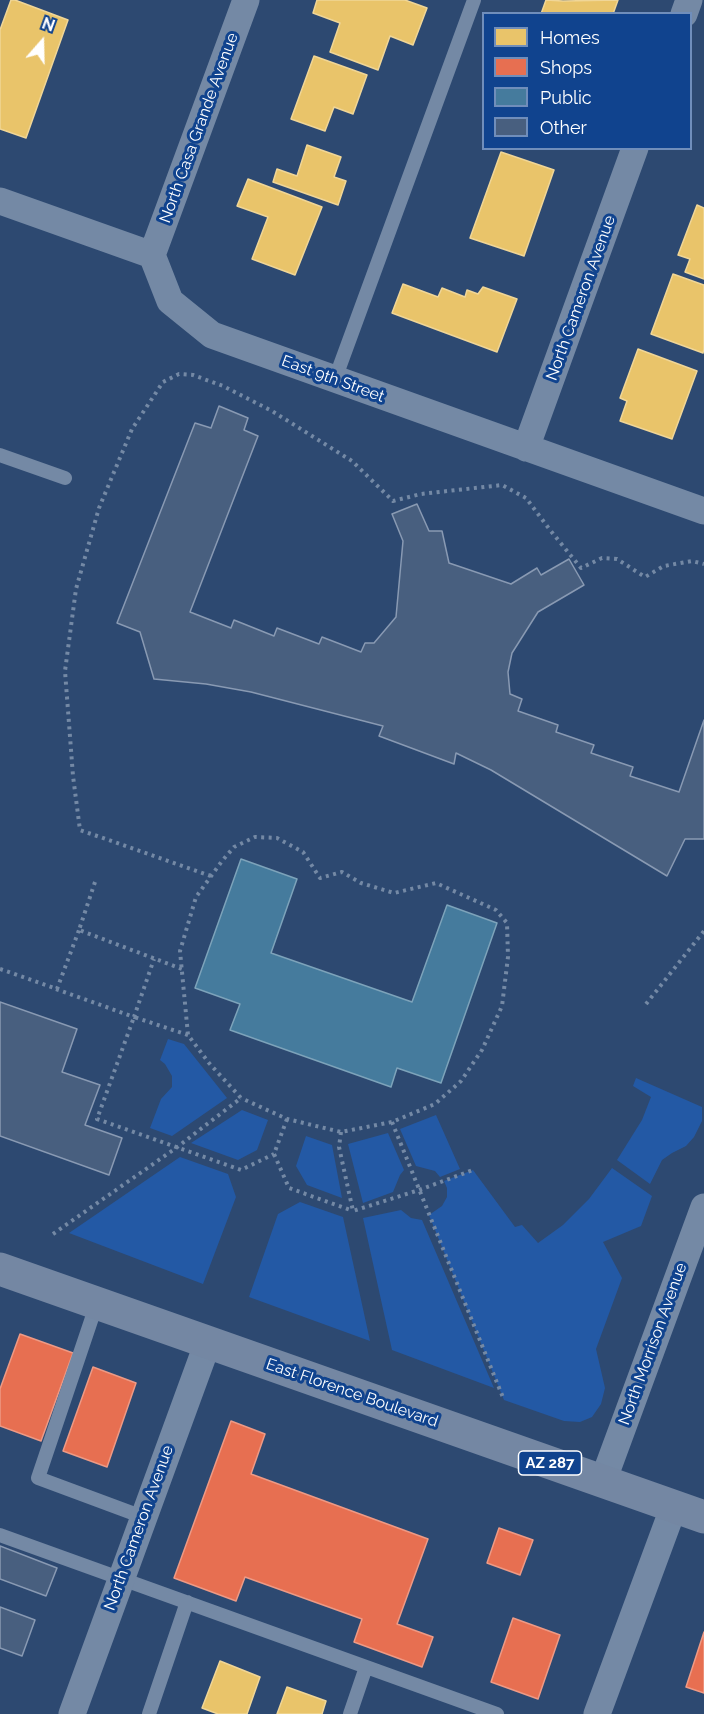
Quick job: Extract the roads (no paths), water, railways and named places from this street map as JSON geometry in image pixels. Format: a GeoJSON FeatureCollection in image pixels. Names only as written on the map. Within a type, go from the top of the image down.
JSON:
{"type":"FeatureCollection","features":[{"type":"Feature","properties":{"kind":"main road","name":"East Florence Boulevard"},"geometry":{"type":"LineString","coordinates":[[0,1269],[704,1517]]}},
{"type":"Feature","properties":{"kind":"street","name":"North Casa Grande Avenue"},"geometry":{"type":"LineString","coordinates":[[152,255],[246,0]]}},
{"type":"Feature","properties":{"kind":"street","name":"North Cameron Avenue"},"geometry":{"type":"LineString","coordinates":[[526,448],[634,150]]}},
{"type":"Feature","properties":{"kind":"street"},"geometry":{"type":"LineString","coordinates":[[0,201],[152,255]]}},
{"type":"Feature","properties":{"kind":"street","name":"East 9th Street"},"geometry":{"type":"LineString","coordinates":[[152,255],[170,301],[212,335],[704,511]]}},
{"type":"Feature","properties":{"kind":"street","name":"North Morrison Avenue"},"geometry":{"type":"LineString","coordinates":[[603,1481],[703,1215]]}},
{"type":"Feature","properties":{"kind":"street","name":"North Cameron Avenue"},"geometry":{"type":"LineString","coordinates":[[72,1714],[208,1342]]}},
{"type":"Feature","properties":{"kind":"street"},"geometry":{"type":"LineString","coordinates":[[597,1714],[674,1506]]}},
{"type":"Feature","properties":{"kind":"lane"},"geometry":{"type":"LineString","coordinates":[[334,380],[474,0]]}},
{"type":"Feature","properties":{"kind":"lane"},"geometry":{"type":"LineString","coordinates":[[0,455],[65,478]]}},
{"type":"Feature","properties":{"kind":"lane"},"geometry":{"type":"LineString","coordinates":[[97,1303],[38,1478],[143,1517]]}},
{"type":"Feature","properties":{"kind":"lane"},"geometry":{"type":"LineString","coordinates":[[0,1534],[497,1714]]}},
{"type":"Feature","properties":{"kind":"lane"},"geometry":{"type":"LineString","coordinates":[[148,1714],[187,1602]]}},
{"type":"Feature","properties":{"kind":"lane"},"geometry":{"type":"LineString","coordinates":[[350,1714],[366,1667]]}}]}
